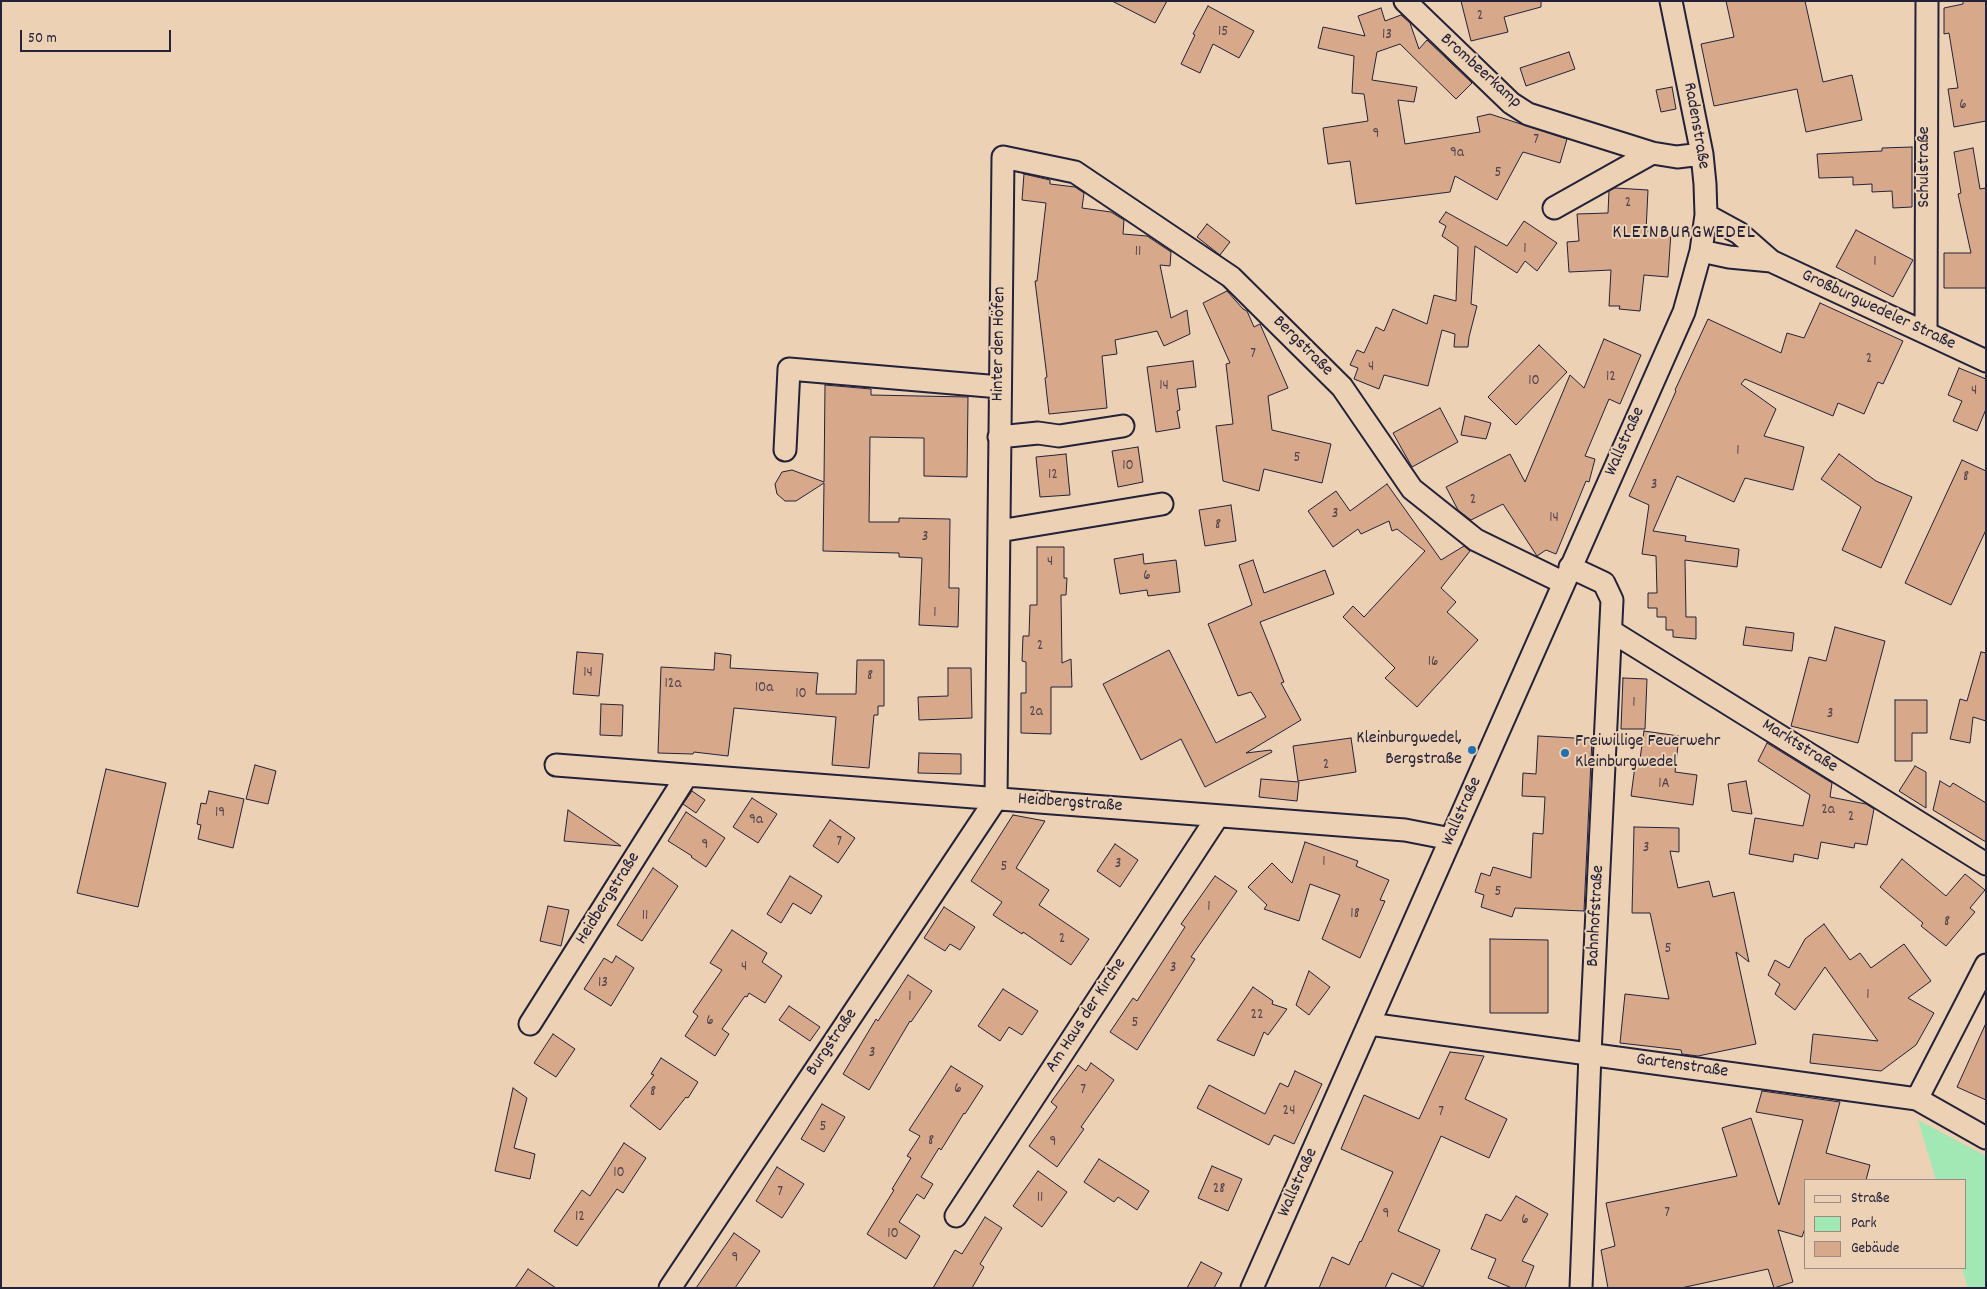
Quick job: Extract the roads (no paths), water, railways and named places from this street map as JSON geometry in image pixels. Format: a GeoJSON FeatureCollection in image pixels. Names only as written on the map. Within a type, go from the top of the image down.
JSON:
{"type":"FeatureCollection","features":[{"type":"Feature","properties":{"kind":"street","name":"Brombeerkamp"},"geometry":{"type":"LineString","coordinates":[[1405,1],[1511,103],[1528,114],[1652,153],[1677,157],[1702,154]]}},
{"type":"Feature","properties":{"kind":"street","name":"Radenstraße"},"geometry":{"type":"LineString","coordinates":[[1671,1],[1702,154],[1706,184],[1706,215],[1701,252]]}},
{"type":"Feature","properties":{"kind":"street","name":"Schulstraße"},"geometry":{"type":"LineString","coordinates":[[1926,333],[1927,1]]}},
{"type":"Feature","properties":{"kind":"street"},"geometry":{"type":"LineString","coordinates":[[1554,208],[1652,153]]}},
{"type":"Feature","properties":{"kind":"street","name":"Hinter den Höfen"},"geometry":{"type":"LineString","coordinates":[[996,798],[1003,157]]}},
{"type":"Feature","properties":{"kind":"street","name":"Bergstraße"},"geometry":{"type":"LineString","coordinates":[[1003,157],[1075,172],[1231,277],[1342,387],[1412,489],[1476,540],[1567,575]]}},
{"type":"Feature","properties":{"kind":"street","name":"Großburgwedeler Straße"},"geometry":{"type":"LineString","coordinates":[[1706,215],[1739,233],[1771,261],[1986,361]]}},
{"type":"Feature","properties":{"kind":"street","name":"Großburgwedeler Straße"},"geometry":{"type":"LineString","coordinates":[[1701,252],[1771,261]]}},
{"type":"Feature","properties":{"kind":"street","name":"Wallstraße"},"geometry":{"type":"LineString","coordinates":[[1252,1288],[1676,329],[1696,273],[1701,252]]}},
{"type":"Feature","properties":{"kind":"street"},"geometry":{"type":"LineString","coordinates":[[785,450],[789,369],[1000,387]]}},
{"type":"Feature","properties":{"kind":"street"},"geometry":{"type":"LineString","coordinates":[[999,437],[1038,433],[1059,436],[1123,426]]}},
{"type":"Feature","properties":{"kind":"street"},"geometry":{"type":"LineString","coordinates":[[999,531],[1162,504]]}},
{"type":"Feature","properties":{"kind":"street","name":"Bahnhofstraße"},"geometry":{"type":"LineString","coordinates":[[1567,575],[1604,583],[1612,600],[1590,1054],[1581,1288]]}},
{"type":"Feature","properties":{"kind":"street","name":"Marktstraße"},"geometry":{"type":"LineString","coordinates":[[1611,631],[1986,864]]}},
{"type":"Feature","properties":{"kind":"street","name":"Heidbergstraße"},"geometry":{"type":"LineString","coordinates":[[556,765],[1405,830],[1451,839]]}},
{"type":"Feature","properties":{"kind":"street","name":"Heidbergstraße"},"geometry":{"type":"LineString","coordinates":[[530,1024],[687,775]]}},
{"type":"Feature","properties":{"kind":"street","name":"Burgstraße"},"geometry":{"type":"LineString","coordinates":[[670,1288],[996,798]]}},
{"type":"Feature","properties":{"kind":"street","name":"Am Haus der Kirche"},"geometry":{"type":"LineString","coordinates":[[956,1216],[1218,816]]}},
{"type":"Feature","properties":{"kind":"street"},"geometry":{"type":"LineString","coordinates":[[1917,1099],[1986,965]]}},
{"type":"Feature","properties":{"kind":"street","name":"Gartenstraße"},"geometry":{"type":"LineString","coordinates":[[1369,1024],[1917,1099],[1986,1138]]}},
{"type":"Feature","properties":{"kind":"place","name":"Kleinburgwedel, Bergstraße"},"geometry":{"type":"Point","coordinates":[1472,750]}},
{"type":"Feature","properties":{"kind":"place","name":"Freiwillige Feuerwehr Kleinburgwedel"},"geometry":{"type":"Point","coordinates":[1565,753]}},
{"type":"Feature","properties":{"kind":"district","name":"KLEINBURGWEDEL"},"geometry":{"type":"Point","coordinates":[1684,234]}}]}
